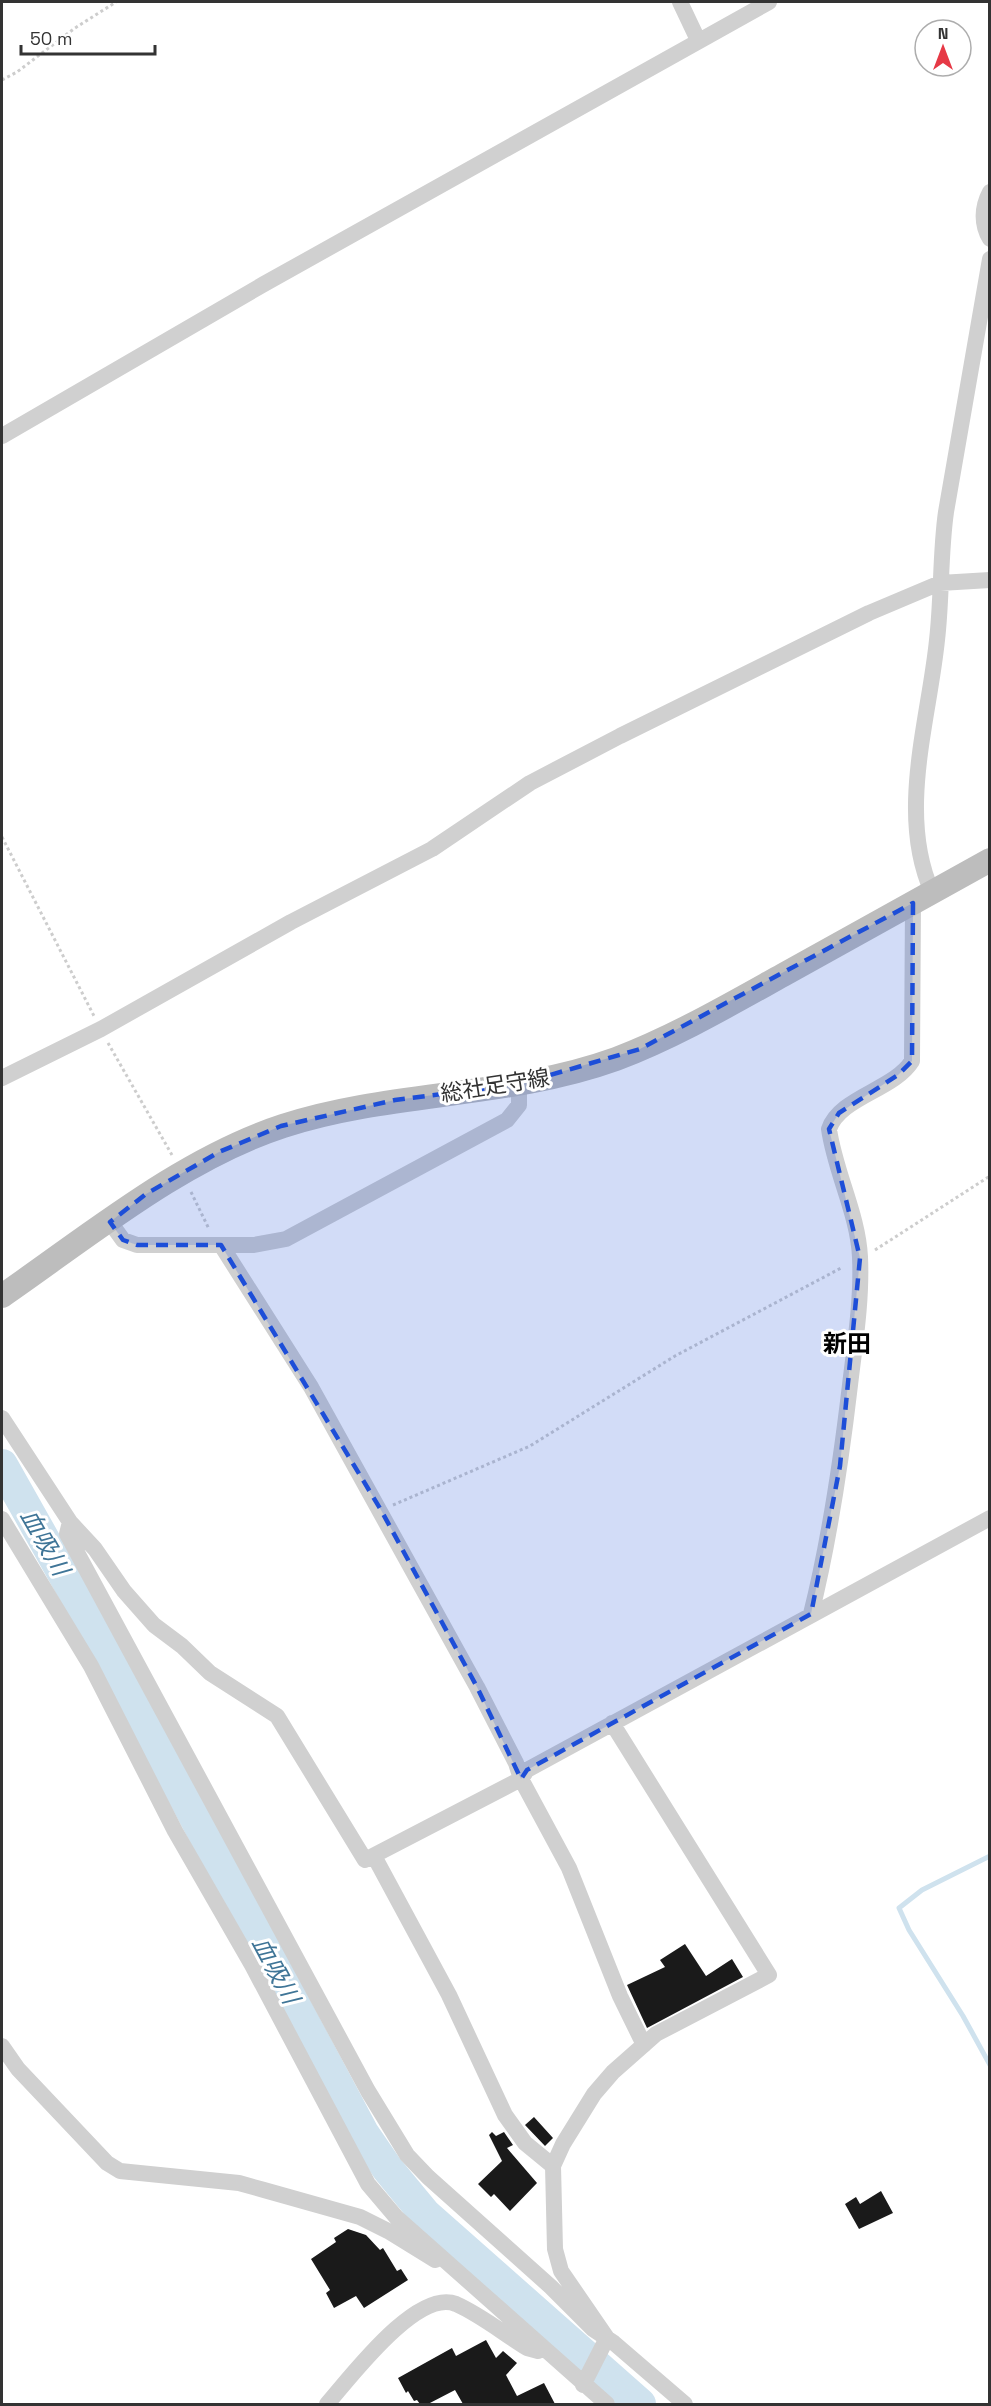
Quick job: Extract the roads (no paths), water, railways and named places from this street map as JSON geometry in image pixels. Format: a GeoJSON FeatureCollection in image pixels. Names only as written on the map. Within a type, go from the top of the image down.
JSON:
{"type":"FeatureCollection","features":[{"type":"Feature","properties":{"kind":"main road","name":"総社足守線"},"geometry":{"type":"LineString","coordinates":[[2,1296],[146,1194],[219,1152],[281,1126],[327,1114],[395,1100],[519,1084],[613,1060],[666,1038],[990,860]]}},
{"type":"Feature","properties":{"kind":"street"},"geometry":{"type":"LineString","coordinates":[[680,2],[698,40]]}},
{"type":"Feature","properties":{"kind":"street"},"geometry":{"type":"LineString","coordinates":[[2,436],[254,290],[769,2]]}},
{"type":"Feature","properties":{"kind":"street"},"geometry":{"type":"LineString","coordinates":[[990,192],[984,206],[984,219],[990,239]]}},
{"type":"Feature","properties":{"kind":"street"},"geometry":{"type":"LineString","coordinates":[[811,1614],[825,1560],[840,1466],[856,1332],[860,1258],[856,1232],[837,1169],[829,1129],[839,1113],[898,1075],[912,1061],[922,898],[922,870],[917,836],[920,738],[937,639],[946,512],[990,259]]}},
{"type":"Feature","properties":{"kind":"street"},"geometry":{"type":"LineString","coordinates":[[2,1078],[100,1029],[291,922],[432,849],[530,783],[869,612],[940,583],[990,580]]}},
{"type":"Feature","properties":{"kind":"street"},"geometry":{"type":"LineString","coordinates":[[110,1221],[123,1240],[137,1245],[254,1245],[286,1239],[507,1120],[519,1105],[519,1084]]}},
{"type":"Feature","properties":{"kind":"street"},"geometry":{"type":"LineString","coordinates":[[219,1245],[311,1387],[477,1687],[516,1763],[521,1779],[569,1868],[620,1996],[645,2045]]}},
{"type":"Feature","properties":{"kind":"street"},"geometry":{"type":"LineString","coordinates":[[2,1418],[70,1522],[95,1549],[124,1591],[154,1625],[182,1646],[210,1673],[277,1716],[365,1860],[521,1779],[527,1770],[990,1518]]}},
{"type":"Feature","properties":{"kind":"street"},"geometry":{"type":"LineString","coordinates":[[2,1519],[91,1666],[175,1831],[252,1965],[369,2184],[396,2217],[550,2355],[586,2379],[607,2404]]}},
{"type":"Feature","properties":{"kind":"street"},"geometry":{"type":"LineString","coordinates":[[70,1522],[67,1534],[363,2081],[407,2155],[428,2177],[551,2288],[593,2330],[685,2404]]}},
{"type":"Feature","properties":{"kind":"street"},"geometry":{"type":"LineString","coordinates":[[606,2340],[561,2271],[555,2249],[553,2166],[563,2144],[594,2094],[613,2072],[656,2034],[769,1975],[612,1723]]}},
{"type":"Feature","properties":{"kind":"street"},"geometry":{"type":"LineString","coordinates":[[374,1856],[449,1995],[505,2115],[525,2143],[553,2166]]}},
{"type":"Feature","properties":{"kind":"street"},"geometry":{"type":"LineString","coordinates":[[2,2046],[18,2069],[107,2163],[120,2171],[239,2183],[360,2217],[454,2269]]}},
{"type":"Feature","properties":{"kind":"street"},"geometry":{"type":"LineString","coordinates":[[327,2404],[394,2330],[416,2313],[441,2302],[455,2304],[527,2348],[550,2355]]}},
{"type":"Feature","properties":{"kind":"street"},"geometry":{"type":"LineString","coordinates":[[586,2379],[606,2340]]}},
{"type":"Feature","properties":{"kind":"waterway","name":"血吸川"},"geometry":{"type":"LineString","coordinates":[[2,1465],[100,1639],[363,2133],[387,2168],[425,2214],[640,2404]]}},
{"type":"Feature","properties":{"kind":"waterway"},"geometry":{"type":"LineString","coordinates":[[990,1856],[922,1890],[899,1908],[909,1930],[963,2016],[990,2065]]}},
{"type":"Feature","properties":{"kind":"district","name":"新田"},"geometry":{"type":"Point","coordinates":[847,1343]}}]}
